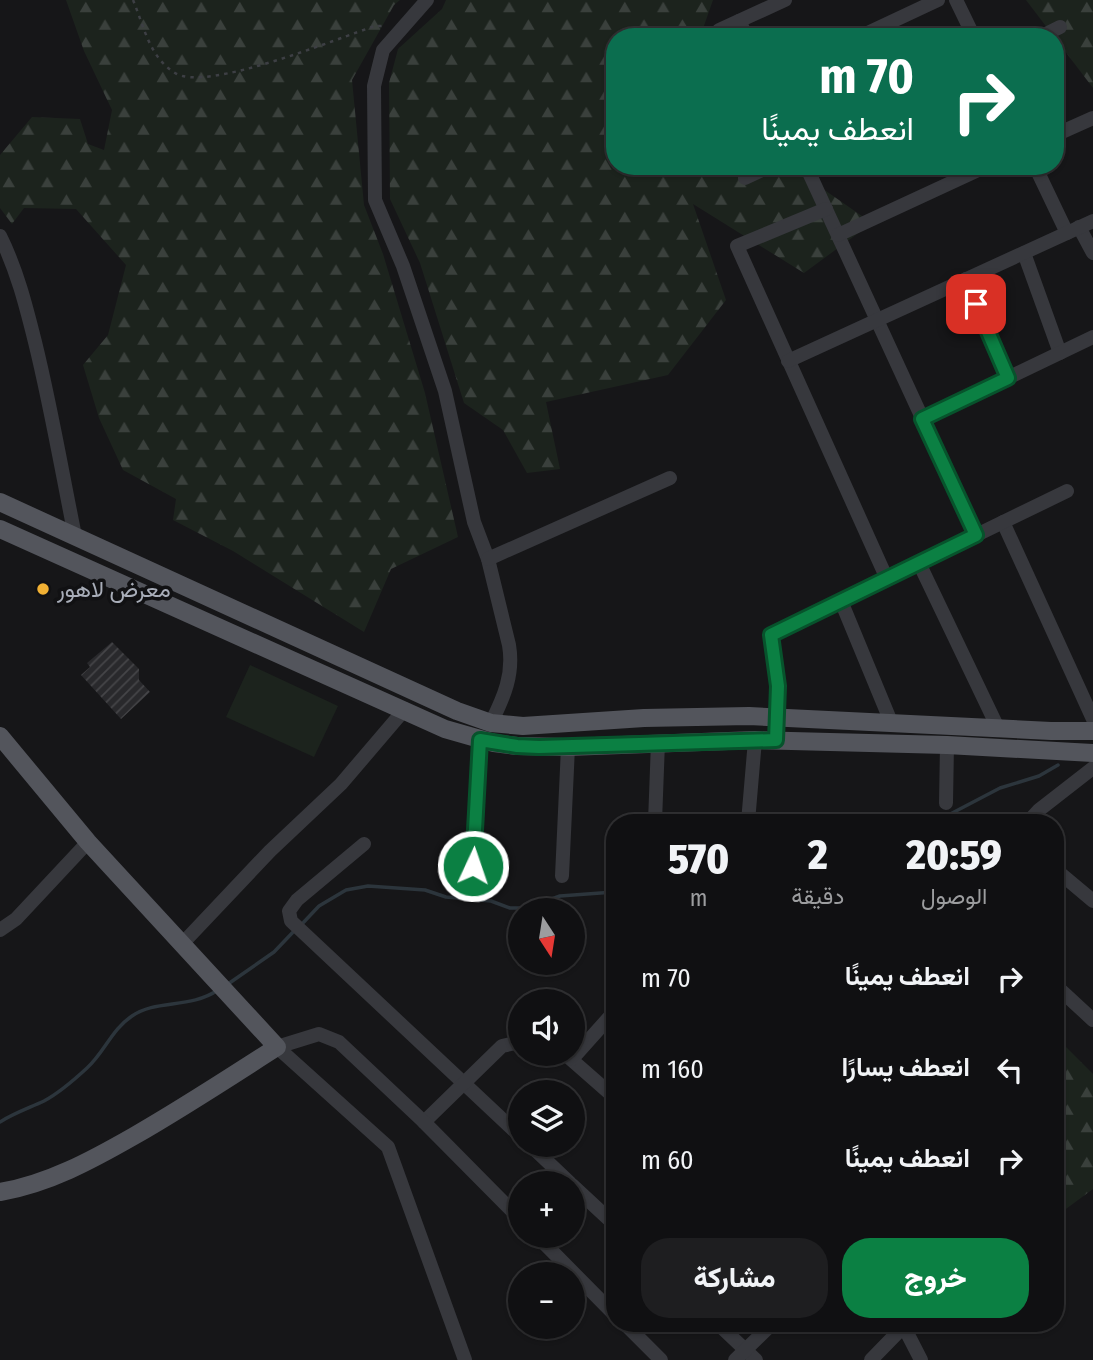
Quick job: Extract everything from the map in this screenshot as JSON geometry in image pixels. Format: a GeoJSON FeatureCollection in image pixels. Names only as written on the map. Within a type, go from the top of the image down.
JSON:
{"type":"FeatureCollection","features":[{"type":"Feature","properties":{"kind":"main road"},"geometry":{"type":"LineString","coordinates":[[0,502],[457,711],[491,723],[523,726],[644,718],[776,716],[1093,731]]}},
{"type":"Feature","properties":{"kind":"main road"},"geometry":{"type":"LineString","coordinates":[[0,529],[445,729],[480,740],[517,746],[568,747],[776,740],[947,745],[1086,754]]}},
{"type":"Feature","properties":{"kind":"main road"},"geometry":{"type":"LineString","coordinates":[[185,611],[196,593]]}},
{"type":"Feature","properties":{"kind":"main road"},"geometry":{"type":"LineString","coordinates":[[776,716],[776,740]]}},
{"type":"Feature","properties":{"kind":"main road"},"geometry":{"type":"LineString","coordinates":[[0,736],[88,842],[277,1047],[179,1110],[103,1153],[60,1175],[0,1192]]}},
{"type":"Feature","properties":{"kind":"street"},"geometry":{"type":"LineString","coordinates":[[427,0],[383,50],[374,86],[375,200],[403,266],[445,391],[474,522],[488,559],[511,658],[505,693],[491,723]]}},
{"type":"Feature","properties":{"kind":"street"},"geometry":{"type":"LineString","coordinates":[[723,28],[785,0]]}},
{"type":"Feature","properties":{"kind":"street"},"geometry":{"type":"LineString","coordinates":[[878,28],[938,0]]}},
{"type":"Feature","properties":{"kind":"street"},"geometry":{"type":"LineString","coordinates":[[956,0],[970,28]]}},
{"type":"Feature","properties":{"kind":"street"},"geometry":{"type":"LineString","coordinates":[[739,21],[742,28]]}},
{"type":"Feature","properties":{"kind":"street"},"geometry":{"type":"LineString","coordinates":[[1064,131],[1093,118]]}},
{"type":"Feature","properties":{"kind":"street"},"geometry":{"type":"LineString","coordinates":[[745,178],[751,175]]}},
{"type":"Feature","properties":{"kind":"street"},"geometry":{"type":"LineString","coordinates":[[810,175],[976,535]]}},
{"type":"Feature","properties":{"kind":"street"},"geometry":{"type":"LineString","coordinates":[[838,234],[967,175]]}},
{"type":"Feature","properties":{"kind":"street"},"geometry":{"type":"LineString","coordinates":[[1040,175],[1073,230],[1093,253]]}},
{"type":"Feature","properties":{"kind":"street"},"geometry":{"type":"LineString","coordinates":[[826,209],[737,246],[887,579]]}},
{"type":"Feature","properties":{"kind":"street"},"geometry":{"type":"LineString","coordinates":[[789,361],[1093,221]]}},
{"type":"Feature","properties":{"kind":"street"},"geometry":{"type":"LineString","coordinates":[[0,236],[15,270],[35,342],[75,537]]}},
{"type":"Feature","properties":{"kind":"street"},"geometry":{"type":"LineString","coordinates":[[1024,253],[1060,353]]}},
{"type":"Feature","properties":{"kind":"street"},"geometry":{"type":"LineString","coordinates":[[966,279],[1008,378]]}},
{"type":"Feature","properties":{"kind":"street"},"geometry":{"type":"LineString","coordinates":[[922,419],[1093,337]]}},
{"type":"Feature","properties":{"kind":"street"},"geometry":{"type":"LineString","coordinates":[[488,559],[670,478]]}},
{"type":"Feature","properties":{"kind":"street"},"geometry":{"type":"LineString","coordinates":[[776,716],[778,686],[771,635],[1067,491]]}},
{"type":"Feature","properties":{"kind":"street"},"geometry":{"type":"LineString","coordinates":[[1003,523],[1093,719]]}},
{"type":"Feature","properties":{"kind":"street"},"geometry":{"type":"LineString","coordinates":[[919,563],[997,726]]}},
{"type":"Feature","properties":{"kind":"street"},"geometry":{"type":"LineString","coordinates":[[841,601],[891,722]]}},
{"type":"Feature","properties":{"kind":"street"},"geometry":{"type":"LineString","coordinates":[[182,944],[270,851],[341,784],[404,709]]}},
{"type":"Feature","properties":{"kind":"street"},"geometry":{"type":"LineString","coordinates":[[472,891],[480,740]]}},
{"type":"Feature","properties":{"kind":"street"},"geometry":{"type":"LineString","coordinates":[[749,814],[755,740]]}},
{"type":"Feature","properties":{"kind":"street"},"geometry":{"type":"LineString","coordinates":[[655,814],[659,742]]}},
{"type":"Feature","properties":{"kind":"street"},"geometry":{"type":"LineString","coordinates":[[946,803],[947,745]]}},
{"type":"Feature","properties":{"kind":"street"},"geometry":{"type":"LineString","coordinates":[[562,876],[568,747]]}},
{"type":"Feature","properties":{"kind":"street"},"geometry":{"type":"LineString","coordinates":[[1035,814],[1093,767],[1086,754]]}},
{"type":"Feature","properties":{"kind":"street"},"geometry":{"type":"LineString","coordinates":[[0,930],[16,919],[88,842]]}},
{"type":"Feature","properties":{"kind":"street"},"geometry":{"type":"LineString","coordinates":[[364,845],[297,900],[289,911],[291,921],[508,1125]]}},
{"type":"Feature","properties":{"kind":"street"},"geometry":{"type":"LineString","coordinates":[[1064,877],[1093,901]]}},
{"type":"Feature","properties":{"kind":"street"},"geometry":{"type":"LineString","coordinates":[[1064,993],[1093,1020]]}},
{"type":"Feature","properties":{"kind":"street"},"geometry":{"type":"LineString","coordinates":[[585,1040],[606,1020]]}},
{"type":"Feature","properties":{"kind":"street"},"geometry":{"type":"LineString","coordinates":[[465,1360],[388,1147],[277,1047],[311,1035],[329,1036],[350,1050],[508,1207]]}},
{"type":"Feature","properties":{"kind":"street"},"geometry":{"type":"LineString","coordinates":[[424,1122],[502,1046],[508,1045]]}},
{"type":"Feature","properties":{"kind":"street"},"geometry":{"type":"LineString","coordinates":[[579,1066],[606,1090]]}},
{"type":"Feature","properties":{"kind":"street"},"geometry":{"type":"LineString","coordinates":[[543,1157],[557,1171]]}},
{"type":"Feature","properties":{"kind":"street"},"geometry":{"type":"LineString","coordinates":[[585,1197],[606,1217]]}},
{"type":"Feature","properties":{"kind":"street"},"geometry":{"type":"LineString","coordinates":[[549,1248],[606,1306]]}},
{"type":"Feature","properties":{"kind":"street"},"geometry":{"type":"LineString","coordinates":[[639,1332],[661,1360]]}},
{"type":"Feature","properties":{"kind":"street"},"geometry":{"type":"LineString","coordinates":[[725,1332],[746,1357],[767,1332]]}},
{"type":"Feature","properties":{"kind":"street"},"geometry":{"type":"LineString","coordinates":[[871,1360],[896,1332]]}},
{"type":"Feature","properties":{"kind":"street"},"geometry":{"type":"LineString","coordinates":[[907,1332],[921,1360]]}},
{"type":"Feature","properties":{"kind":"path"},"geometry":{"type":"LineString","coordinates":[[133,0],[152,51],[176,74],[203,79],[247,69],[374,26],[403,25]]}},
{"type":"Feature","properties":{"kind":"green space"},"geometry":{"type":"Polygon","coordinates":[[[66,0],[400,0],[394,5],[352,80],[364,205],[383,254],[425,393],[458,537],[391,569],[364,632],[233,551],[173,520],[176,499],[123,470],[99,418],[83,365],[108,335],[126,265],[76,209],[24,208],[12,224],[0,208],[0,155],[32,117],[80,119],[88,144],[104,150],[112,110],[84,51],[66,0]]]}},
{"type":"Feature","properties":{"kind":"green space"},"geometry":{"type":"Polygon","coordinates":[[[446,0],[713,0],[703,28],[606,28],[606,175],[803,175],[872,223],[804,273],[693,204],[726,300],[668,375],[546,402],[560,469],[527,473],[503,430],[464,403],[420,263],[390,199],[389,83],[398,49],[442,9],[446,0]]]}},
{"type":"Feature","properties":{"kind":"green space"},"geometry":{"type":"Polygon","coordinates":[[[1026,0],[1093,0],[1093,88],[1064,50],[1064,28],[1047,28],[1026,0]]]}},
{"type":"Feature","properties":{"kind":"green space"},"geometry":{"type":"Polygon","coordinates":[[[250,665],[338,706],[314,757],[226,717],[250,665]]]}},
{"type":"Feature","properties":{"kind":"green space"},"geometry":{"type":"Polygon","coordinates":[[[1064,1045],[1093,1074],[1093,1189],[1064,1210],[1064,1045]]]}},
{"type":"Feature","properties":{"kind":"building"},"geometry":{"type":"Polygon","coordinates":[[[112,642],[139,669],[139,680],[150,692],[121,719],[81,675],[90,667],[87,663],[112,642]]]}},
{"type":"Feature","properties":{"kind":"waterway"},"geometry":{"type":"LineString","coordinates":[[950,814],[1000,788],[1039,776],[1058,765]]}},
{"type":"Feature","properties":{"kind":"waterway"},"geometry":{"type":"LineString","coordinates":[[301,925],[319,906],[346,890],[368,886],[425,890],[446,897],[491,901],[510,908],[527,908],[560,896],[606,893]]}},
{"type":"Feature","properties":{"kind":"waterway"},"geometry":{"type":"LineString","coordinates":[[228,984],[274,952],[295,930]]}},
{"type":"Feature","properties":{"kind":"waterway"},"geometry":{"type":"LineString","coordinates":[[0,1122],[44,1101],[66,1086],[93,1062],[119,1028],[132,1016],[152,1007],[196,1000],[218,990]]}},
{"type":"Feature","properties":{"kind":"place","name":"معرض لاهور"},"geometry":{"type":"Point","coordinates":[43,589]}},
{"type":"Feature","properties":{"kind":"route"},"geometry":{"type":"LineString","coordinates":[[473,866],[480,740],[539,747],[776,740],[778,686],[771,635],[976,535],[922,419],[1008,378],[976,304]]}}]}
